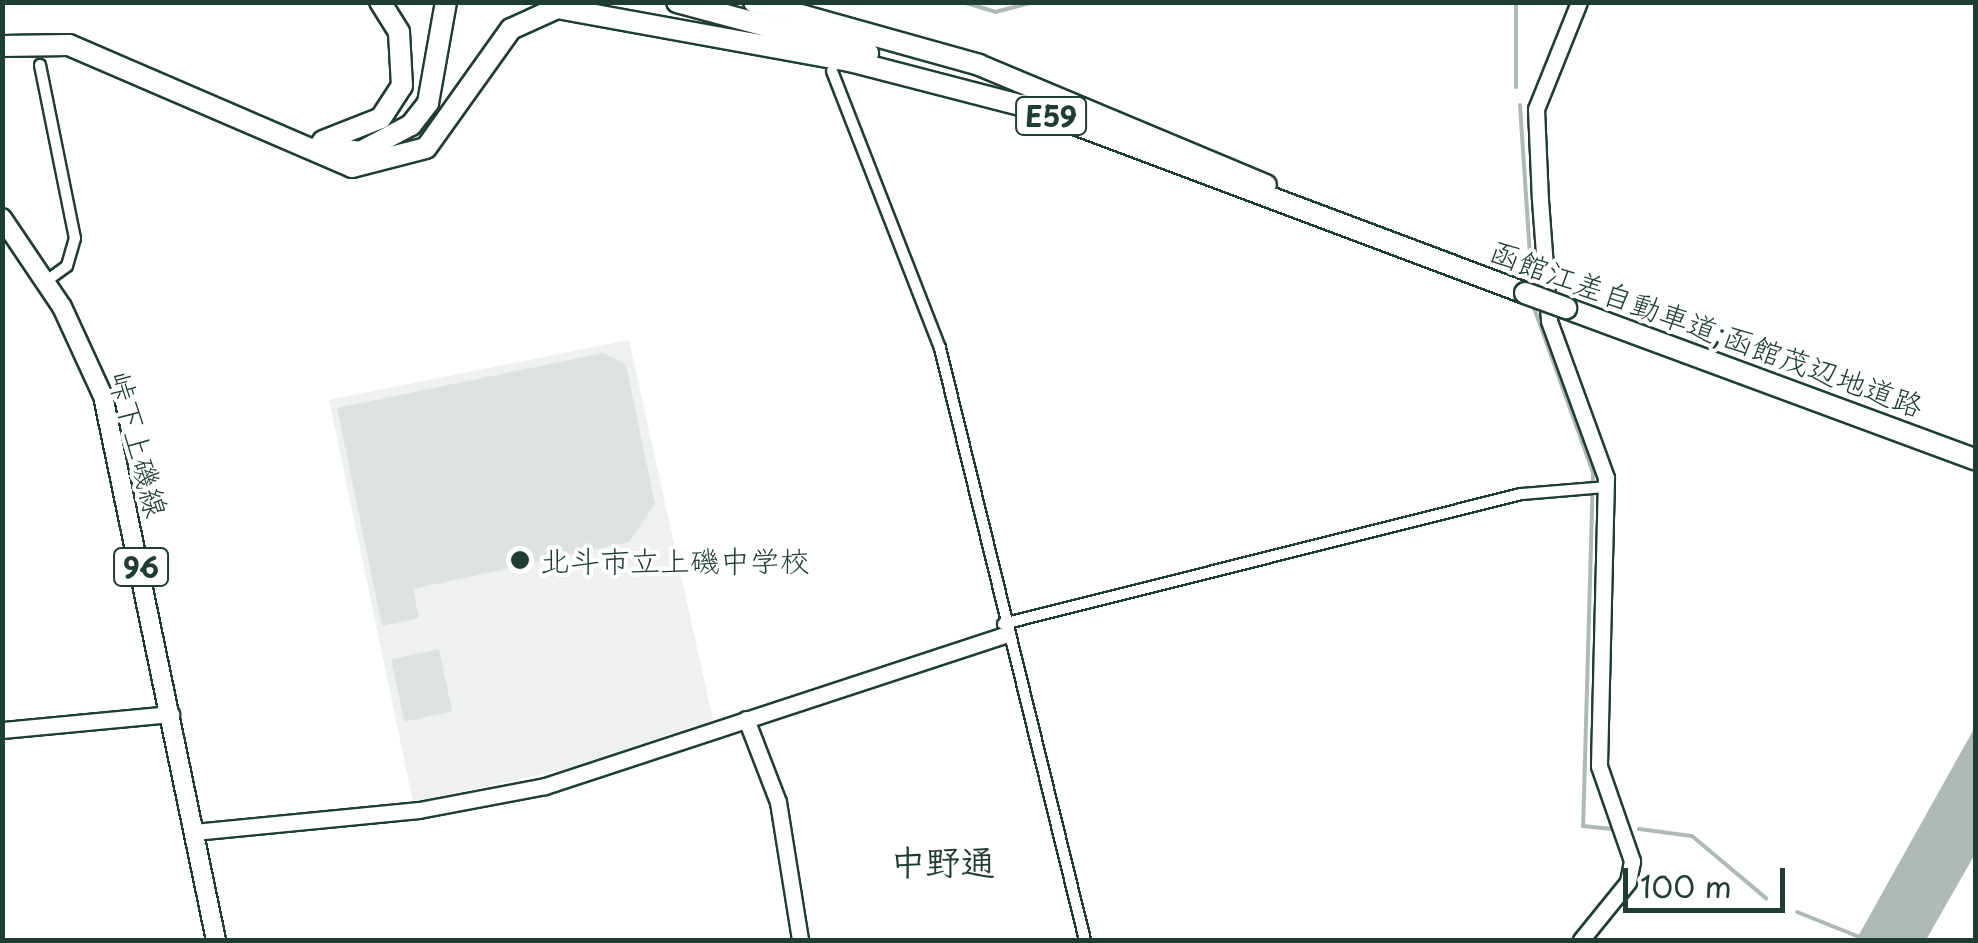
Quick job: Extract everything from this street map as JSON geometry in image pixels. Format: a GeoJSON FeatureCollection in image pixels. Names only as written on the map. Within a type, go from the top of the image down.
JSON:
{"type":"FeatureCollection","features":[{"type":"Feature","properties":{"kind":"highway"},"geometry":{"type":"LineString","coordinates":[[306,142],[363,130],[394,102],[404,52],[380,2]]}},
{"type":"Feature","properties":{"kind":"highway"},"geometry":{"type":"LineString","coordinates":[[2,33],[64,32],[306,142],[360,152],[410,125],[428,102],[446,2]]}},
{"type":"Feature","properties":{"kind":"highway"},"geometry":{"type":"LineString","coordinates":[[352,167],[390,156],[435,115],[459,2]]}},
{"type":"Feature","properties":{"kind":"highway","name":"函館江差自動車道;函館茂辺地道路"},"geometry":{"type":"LineString","coordinates":[[677,2],[854,48],[1035,109],[1968,457]]}},
{"type":"Feature","properties":{"kind":"highway","name":"函館江差自動車道;函館茂辺地道路"},"geometry":{"type":"LineString","coordinates":[[754,2],[861,30],[1013,79],[1418,253]]}},
{"type":"Feature","properties":{"kind":"highway"},"geometry":{"type":"LineString","coordinates":[[804,2],[861,30]]}},
{"type":"Feature","properties":{"kind":"highway"},"geometry":{"type":"LineString","coordinates":[[2,46],[68,45],[352,167],[426,148],[511,29],[557,8],[850,61],[1035,109]]}},
{"type":"Feature","properties":{"kind":"main road","name":"峠下上磯線"},"geometry":{"type":"LineString","coordinates":[[2,218],[46,281],[103,396],[216,940]]}},
{"type":"Feature","properties":{"kind":"street"},"geometry":{"type":"LineString","coordinates":[[1579,2],[1535,121],[1550,321],[1597,486],[1599,766],[1632,861],[1628,882],[1580,940]]}},
{"type":"Feature","properties":{"kind":"street"},"geometry":{"type":"LineString","coordinates":[[40,66],[75,238],[67,266],[46,281]]}},
{"type":"Feature","properties":{"kind":"street"},"geometry":{"type":"LineString","coordinates":[[832,71],[940,348],[1004,630],[1085,940]]}},
{"type":"Feature","properties":{"kind":"street"},"geometry":{"type":"LineString","coordinates":[[194,832],[418,810],[545,786],[1004,630],[1412,520],[1597,486]]}},
{"type":"Feature","properties":{"kind":"street"},"geometry":{"type":"LineString","coordinates":[[2,730],[171,714]]}},
{"type":"Feature","properties":{"kind":"street"},"geometry":{"type":"LineString","coordinates":[[746,719],[778,802],[800,940]]}},
{"type":"Feature","properties":{"kind":"shaded area","name":"北斗市立上磯中学校"},"geometry":{"type":"Polygon","coordinates":[[[629,340],[713,720],[562,770],[413,802],[329,400],[629,340]]]}},
{"type":"Feature","properties":{"kind":"shaded area"},"geometry":{"type":"Polygon","coordinates":[[[603,353],[626,365],[655,504],[629,542],[413,589],[419,618],[382,626],[337,408],[603,353]]]}},
{"type":"Feature","properties":{"kind":"shaded area"},"geometry":{"type":"Polygon","coordinates":[[[439,649],[452,712],[404,722],[391,659],[439,649]]]}},
{"type":"Feature","properties":{"kind":"shaded area"},"geometry":{"type":"Polygon","coordinates":[[[1975,727],[1975,854],[1926,940],[1856,940],[1975,727]]]}},
{"type":"Feature","properties":{"kind":"waterway"},"geometry":{"type":"LineString","coordinates":[[963,2],[995,12],[1034,2]]}},
{"type":"Feature","properties":{"kind":"waterway"},"geometry":{"type":"LineString","coordinates":[[1516,2],[1516,87]]}},
{"type":"Feature","properties":{"kind":"waterway"},"geometry":{"type":"LineString","coordinates":[[1520,105],[1532,285]]}},
{"type":"Feature","properties":{"kind":"waterway"},"geometry":{"type":"LineString","coordinates":[[1533,305],[1593,473],[1583,826],[1612,829]]}},
{"type":"Feature","properties":{"kind":"waterway"},"geometry":{"type":"LineString","coordinates":[[1639,829],[1692,836],[1766,898]]}},
{"type":"Feature","properties":{"kind":"waterway"},"geometry":{"type":"LineString","coordinates":[[1797,912],[1867,940]]}},
{"type":"Feature","properties":{"kind":"place","name":"北斗市立上磯中学校"},"geometry":{"type":"Point","coordinates":[520,560]}},
{"type":"Feature","properties":{"kind":"district","name":"中野通"},"geometry":{"type":"Point","coordinates":[943,861]}}]}
